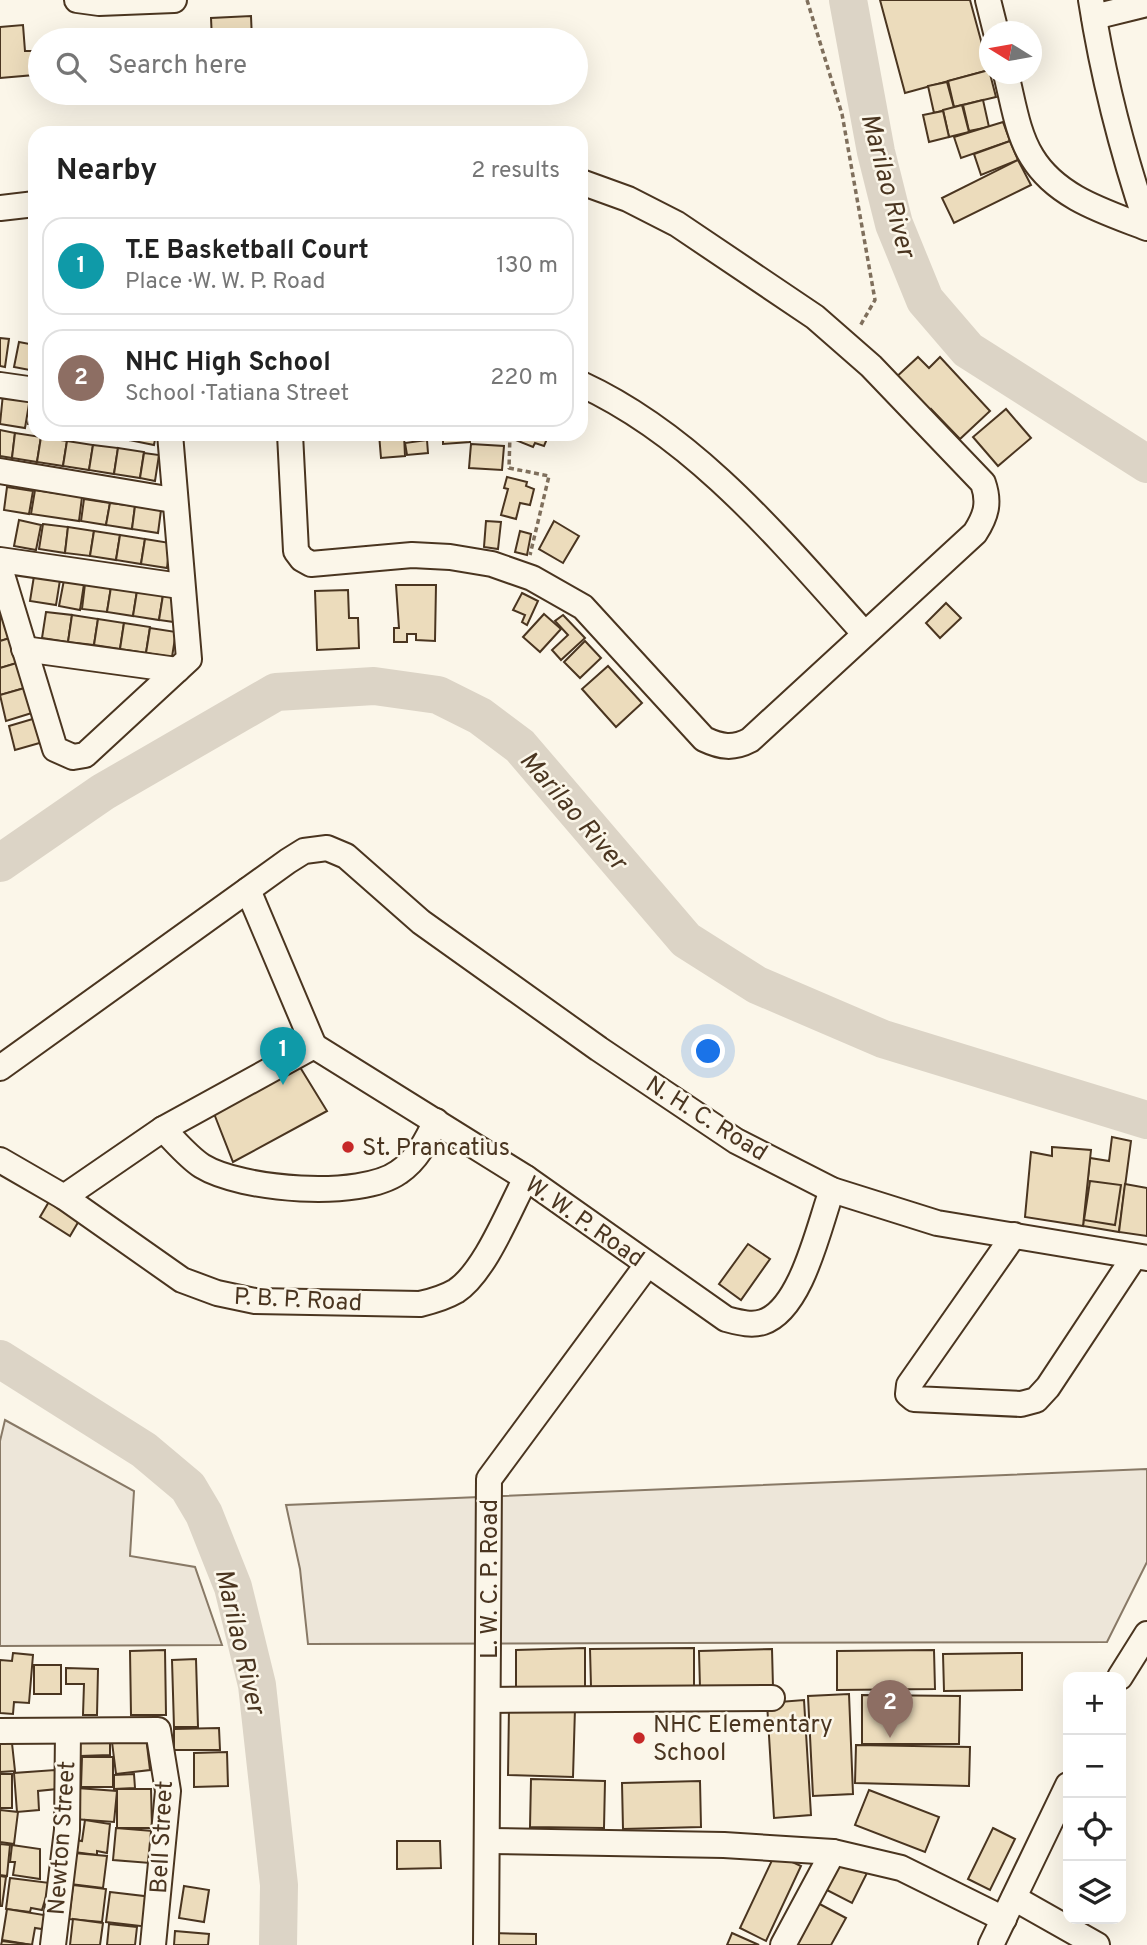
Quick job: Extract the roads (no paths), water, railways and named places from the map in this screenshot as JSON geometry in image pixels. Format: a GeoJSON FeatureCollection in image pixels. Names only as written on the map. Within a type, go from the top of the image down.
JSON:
{"type":"FeatureCollection","features":[{"type":"Feature","properties":{"kind":"street"},"geometry":{"type":"LineString","coordinates":[[77,0],[99,3],[174,0]]}},
{"type":"Feature","properties":{"kind":"street"},"geometry":{"type":"LineString","coordinates":[[988,0],[993,21]]}},
{"type":"Feature","properties":{"kind":"street"},"geometry":{"type":"LineString","coordinates":[[1147,4],[1093,9],[1121,149],[1147,226]]}},
{"type":"Feature","properties":{"kind":"street"},"geometry":{"type":"LineString","coordinates":[[1009,84],[1022,135],[1032,158],[1048,176],[1087,205],[1147,226]]}},
{"type":"Feature","properties":{"kind":"street"},"geometry":{"type":"LineString","coordinates":[[290,441],[296,551],[302,559],[311,564],[412,555],[450,557],[492,564],[532,578],[583,607],[704,739],[727,747],[738,747],[750,740],[975,533],[987,508],[987,496],[982,483],[849,347],[806,310],[677,224],[628,199],[588,185]]}},
{"type":"Feature","properties":{"kind":"street"},"geometry":{"type":"LineString","coordinates":[[0,208],[28,205]]}},
{"type":"Feature","properties":{"kind":"street"},"geometry":{"type":"LineString","coordinates":[[0,385],[28,389]]}},
{"type":"Feature","properties":{"kind":"street"},"geometry":{"type":"LineString","coordinates":[[588,387],[630,408],[676,442],[744,505],[864,633]]}},
{"type":"Feature","properties":{"kind":"street"},"geometry":{"type":"LineString","coordinates":[[0,568],[55,749],[73,757],[85,755],[189,659],[180,586],[170,441]]}},
{"type":"Feature","properties":{"kind":"street"},"geometry":{"type":"LineString","coordinates":[[0,471],[173,500]]}},
{"type":"Feature","properties":{"kind":"street"},"geometry":{"type":"LineString","coordinates":[[0,561],[180,586]]}},
{"type":"Feature","properties":{"kind":"street"},"geometry":{"type":"LineString","coordinates":[[24,649],[177,670]]}},
{"type":"Feature","properties":{"kind":"street","name":"N. H. C. Road"},"geometry":{"type":"LineString","coordinates":[[248,890],[304,851],[327,848],[346,856],[421,922],[599,1049],[736,1141],[832,1190],[937,1223],[1140,1257]]}},
{"type":"Feature","properties":{"kind":"street"},"geometry":{"type":"LineString","coordinates":[[0,1068],[248,890],[314,1046],[163,1129],[64,1197]]}},
{"type":"Feature","properties":{"kind":"street","name":"W. W. P. Road"},"geometry":{"type":"LineString","coordinates":[[314,1046],[526,1178],[726,1319],[744,1324],[763,1322],[777,1314],[799,1283],[832,1190]]}},
{"type":"Feature","properties":{"kind":"street"},"geometry":{"type":"LineString","coordinates":[[163,1129],[201,1166],[232,1179],[311,1189],[370,1184],[399,1173],[423,1147],[436,1121]]}},
{"type":"Feature","properties":{"kind":"street","name":"P. B. P. Road"},"geometry":{"type":"LineString","coordinates":[[0,1160],[64,1197],[183,1280],[217,1293],[255,1301],[420,1304],[441,1299],[458,1290],[473,1276],[526,1178]]}},
{"type":"Feature","properties":{"kind":"street"},"geometry":{"type":"LineString","coordinates":[[1014,1236],[909,1385],[908,1394],[914,1399],[1021,1404],[1036,1399],[1048,1387],[1140,1257]]}},
{"type":"Feature","properties":{"kind":"street","name":"L. W. C. P. Road"},"geometry":{"type":"LineString","coordinates":[[486,1945],[489,1479],[647,1265]]}},
{"type":"Feature","properties":{"kind":"street"},"geometry":{"type":"LineString","coordinates":[[1123,1672],[1146,1636]]}},
{"type":"Feature","properties":{"kind":"street"},"geometry":{"type":"LineString","coordinates":[[488,1700],[772,1698]]}},
{"type":"Feature","properties":{"kind":"street","name":"Bell Street"},"geometry":{"type":"LineString","coordinates":[[68,1731],[158,1730],[168,1791],[153,1945]]}},
{"type":"Feature","properties":{"kind":"street"},"geometry":{"type":"LineString","coordinates":[[0,1731],[68,1731]]}},
{"type":"Feature","properties":{"kind":"street","name":"Newton Street"},"geometry":{"type":"LineString","coordinates":[[53,1945],[67,1830],[68,1731]]}},
{"type":"Feature","properties":{"kind":"street"},"geometry":{"type":"LineString","coordinates":[[991,1945],[1063,1795]]}},
{"type":"Feature","properties":{"kind":"street"},"geometry":{"type":"LineString","coordinates":[[488,1841],[724,1845],[833,1852],[901,1868],[1009,1908],[1097,1945]]}},
{"type":"Feature","properties":{"kind":"street"},"geometry":{"type":"LineString","coordinates":[[783,1945],[833,1852]]}},
{"type":"Feature","properties":{"kind":"waterway","name":"Marilao River"},"geometry":{"type":"LineString","coordinates":[[848,0],[876,152],[894,224],[925,300],[968,350],[1147,464]]}},
{"type":"Feature","properties":{"kind":"waterway","name":"Marilao River"},"geometry":{"type":"LineString","coordinates":[[0,863],[103,792],[276,692],[374,686],[438,695],[480,716],[520,746],[686,940],[757,985],[883,1039],[1147,1120]]}},
{"type":"Feature","properties":{"kind":"waterway","name":"Marilao River"},"geometry":{"type":"LineString","coordinates":[[0,1359],[144,1450],[188,1487],[204,1514],[233,1587],[257,1685],[279,1885],[278,1945]]}},
{"type":"Feature","properties":{"kind":"place","name":"T.E Basketball Court"},"geometry":{"type":"Point","coordinates":[283,1085]}},
{"type":"Feature","properties":{"kind":"place","name":"St. Prancatius"},"geometry":{"type":"Point","coordinates":[348,1147]}},
{"type":"Feature","properties":{"kind":"place","name":"NHC Elementary School"},"geometry":{"type":"Point","coordinates":[639,1738]}},
{"type":"Feature","properties":{"kind":"place","name":"NHC High School"},"geometry":{"type":"Point","coordinates":[890,1738]}}]}
